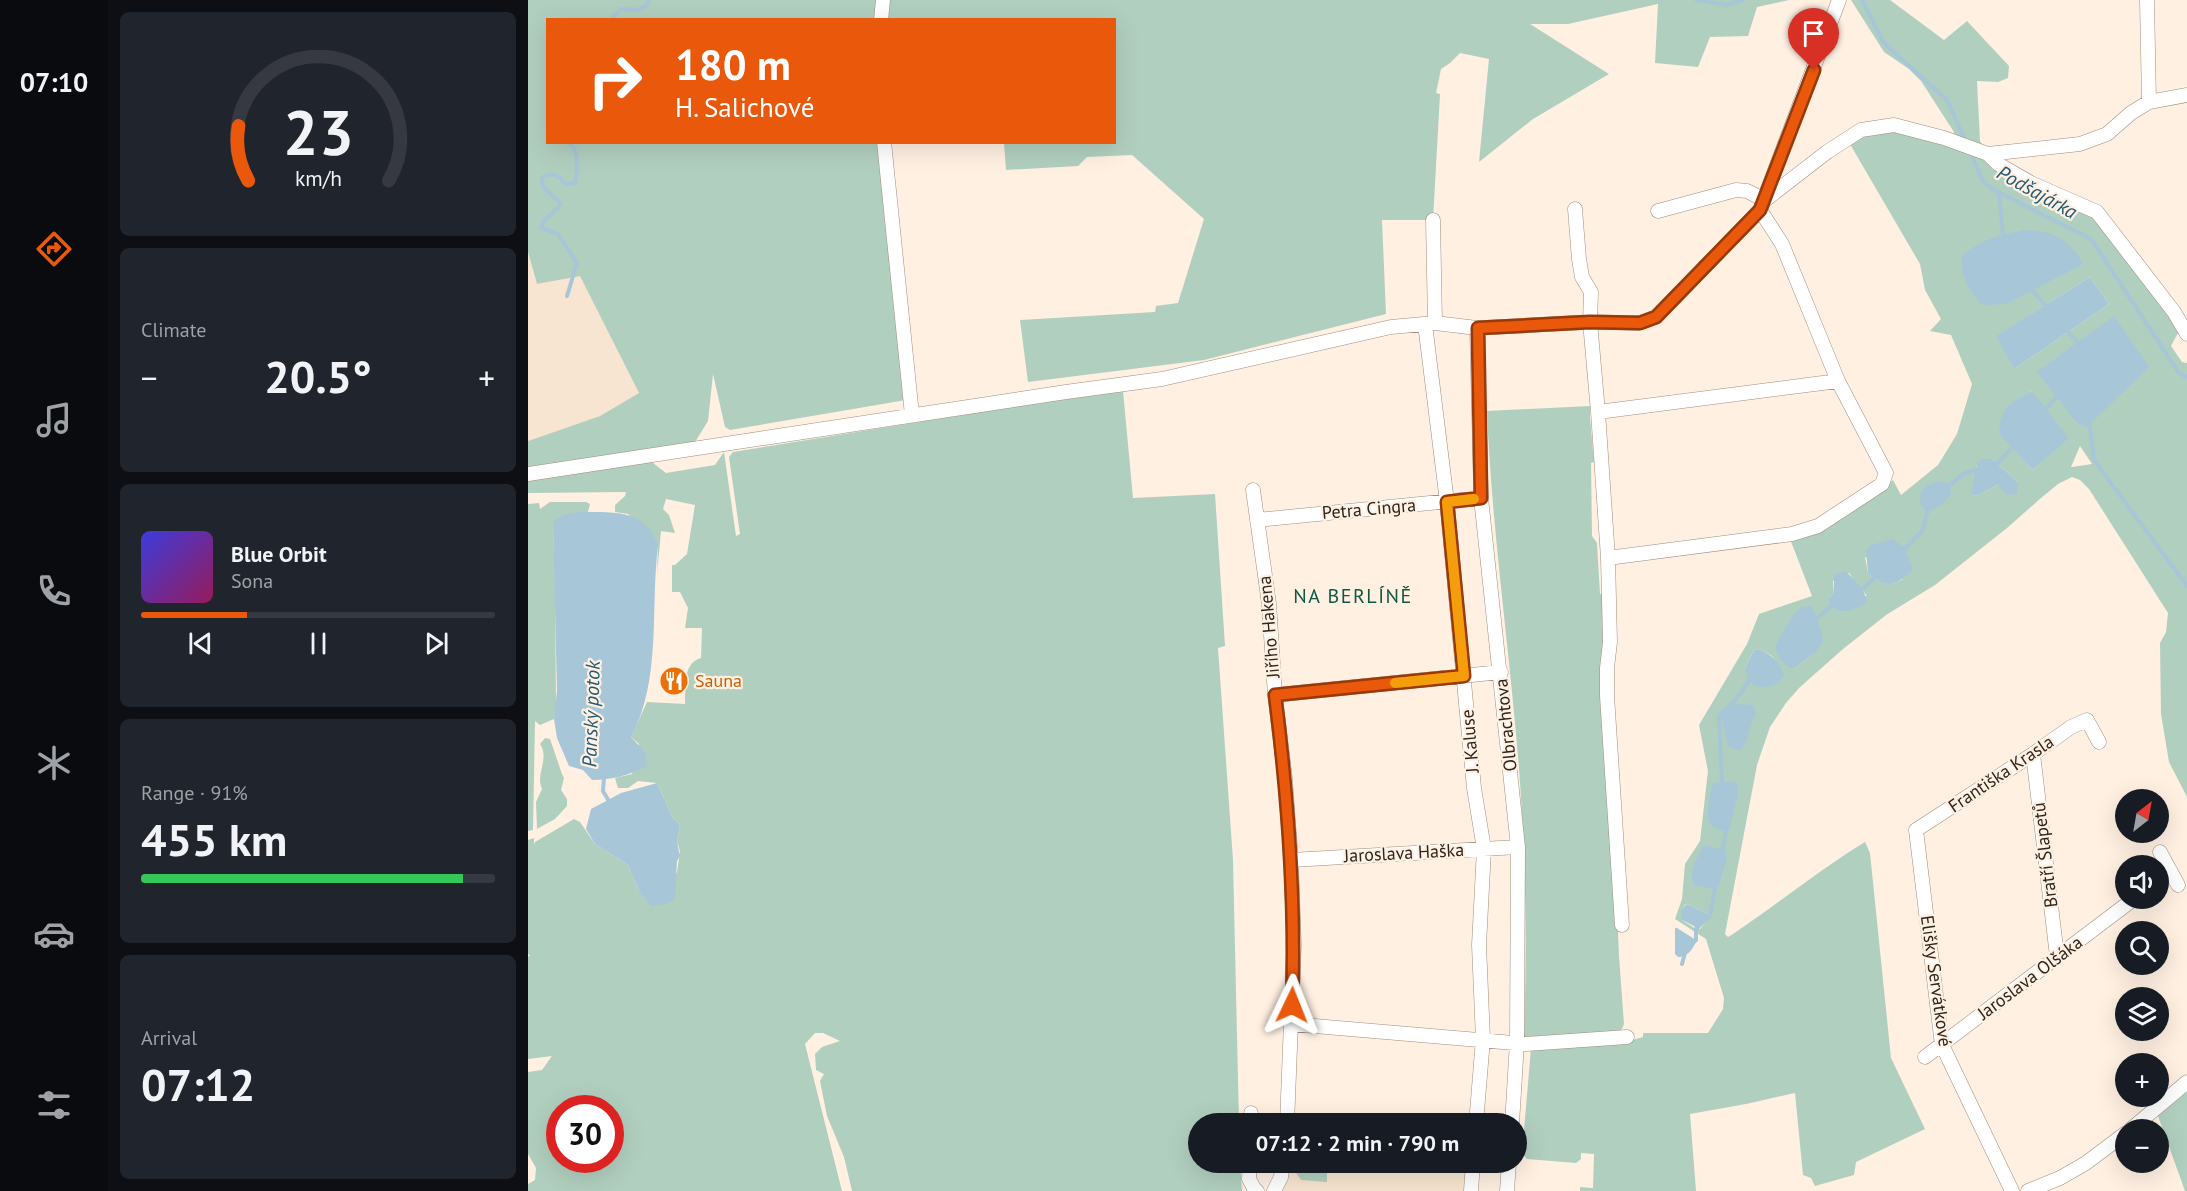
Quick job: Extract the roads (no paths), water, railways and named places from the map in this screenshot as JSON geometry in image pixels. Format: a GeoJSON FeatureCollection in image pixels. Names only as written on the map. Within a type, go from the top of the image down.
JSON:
{"type":"FeatureCollection","features":[{"type":"Feature","properties":{"kind":"street"},"geometry":{"type":"LineString","coordinates":[[881,18],[883,0]]}},
{"type":"Feature","properties":{"kind":"street"},"geometry":{"type":"LineString","coordinates":[[1763,205],[1839,0]]}},
{"type":"Feature","properties":{"kind":"street"},"geometry":{"type":"LineString","coordinates":[[2147,0],[2149,102]]}},
{"type":"Feature","properties":{"kind":"street"},"geometry":{"type":"LineString","coordinates":[[1988,154],[2080,144],[2107,134],[2131,113],[2149,102],[2187,95]]}},
{"type":"Feature","properties":{"kind":"street"},"geometry":{"type":"LineString","coordinates":[[528,474],[1162,379],[1391,327],[1430,324],[1478,328],[1590,322],[1640,323],[1656,317],[1763,205],[1827,152],[1861,130],[1894,126],[1944,138],[1988,154],[1998,164],[2031,183],[2097,212],[2174,312],[2187,334]]}},
{"type":"Feature","properties":{"kind":"street"},"geometry":{"type":"LineString","coordinates":[[884,144],[912,415]]}},
{"type":"Feature","properties":{"kind":"street"},"geometry":{"type":"LineString","coordinates":[[1608,558],[1792,534],[1818,526],[1882,483],[1886,473],[1838,381],[1782,244],[1763,205],[1747,191],[1736,190],[1658,211]]}},
{"type":"Feature","properties":{"kind":"street"},"geometry":{"type":"LineString","coordinates":[[1575,210],[1582,276],[1591,292],[1590,322],[1608,558],[1610,642],[1607,696],[1622,925]]}},
{"type":"Feature","properties":{"kind":"street","name":"J. Kaluse"},"geometry":{"type":"LineString","coordinates":[[1433,220],[1430,324],[1474,788],[1484,849],[1479,945],[1483,1039],[1477,1113]]}},
{"type":"Feature","properties":{"kind":"street","name":"Olbrachtova"},"geometry":{"type":"LineString","coordinates":[[1478,328],[1481,498],[1518,847],[1517,1042],[1513,1113]]}},
{"type":"Feature","properties":{"kind":"street"},"geometry":{"type":"LineString","coordinates":[[1598,412],[1838,381]]}},
{"type":"Feature","properties":{"kind":"street","name":"Jiřího Hakena"},"geometry":{"type":"LineString","coordinates":[[1252,490],[1269,604],[1275,695],[1285,778],[1291,860],[1294,945],[1287,1113]]}},
{"type":"Feature","properties":{"kind":"street","name":"Petra Cingra"},"geometry":{"type":"LineString","coordinates":[[1257,520],[1481,498]]}},
{"type":"Feature","properties":{"kind":"street"},"geometry":{"type":"LineString","coordinates":[[1275,695],[1501,672]]}},
{"type":"Feature","properties":{"kind":"street","name":"Františka Krasla"},"geometry":{"type":"LineString","coordinates":[[1916,830],[2071,727],[2087,720],[2099,742]]}},
{"type":"Feature","properties":{"kind":"street","name":"Bratří Šlapetů"},"geometry":{"type":"LineString","coordinates":[[2033,754],[2057,956]]}},
{"type":"Feature","properties":{"kind":"street","name":"Elišky Servátkové"},"geometry":{"type":"LineString","coordinates":[[1916,830],[1942,1044],[2012,1191]]}},
{"type":"Feature","properties":{"kind":"street","name":"Jaroslava Haška"},"geometry":{"type":"LineString","coordinates":[[1291,860],[1518,847]]}},
{"type":"Feature","properties":{"kind":"street"},"geometry":{"type":"LineString","coordinates":[[2160,852],[2178,885]]}},
{"type":"Feature","properties":{"kind":"street","name":"Jaroslava Olšáka"},"geometry":{"type":"LineString","coordinates":[[1925,1057],[2120,909]]}},
{"type":"Feature","properties":{"kind":"street"},"geometry":{"type":"LineString","coordinates":[[1291,1024],[1526,1044],[1627,1037]]}},
{"type":"Feature","properties":{"kind":"street"},"geometry":{"type":"LineString","coordinates":[[2143,1119],[2187,1082]]}},
{"type":"Feature","properties":{"kind":"street"},"geometry":{"type":"LineString","coordinates":[[2028,1191],[2060,1178],[2086,1163],[2115,1141]]}},
{"type":"Feature","properties":{"kind":"street"},"geometry":{"type":"LineString","coordinates":[[1250,1173],[1250,1179],[1257,1191]]}},
{"type":"Feature","properties":{"kind":"street"},"geometry":{"type":"LineString","coordinates":[[1274,1191],[1282,1173]]}},
{"type":"Feature","properties":{"kind":"street"},"geometry":{"type":"LineString","coordinates":[[1471,1191],[1472,1173]]}},
{"type":"Feature","properties":{"kind":"street"},"geometry":{"type":"LineString","coordinates":[[1507,1191],[1508,1173]]}},
{"type":"Feature","properties":{"kind":"water"},"geometry":{"type":"Polygon","coordinates":[[[2023,230],[2043,232],[2059,238],[2072,248],[2083,264],[2006,304],[1982,305],[1966,283],[1962,270],[1962,256],[1991,239],[2023,230]]]}},
{"type":"Feature","properties":{"kind":"water"},"geometry":{"type":"Polygon","coordinates":[[[2090,277],[2109,304],[2014,369],[1996,336],[2090,277]]]}},
{"type":"Feature","properties":{"kind":"water"},"geometry":{"type":"Polygon","coordinates":[[[2114,316],[2149,367],[2087,427],[2078,424],[2037,372],[2114,316]]]}},
{"type":"Feature","properties":{"kind":"water"},"geometry":{"type":"Polygon","coordinates":[[[2032,391],[2069,438],[2033,470],[1999,434],[2002,417],[2007,407],[2032,391]]]}},
{"type":"Feature","properties":{"kind":"water"},"geometry":{"type":"Polygon","coordinates":[[[1992,459],[2018,482],[2017,494],[2007,495],[1998,485],[1976,496],[1972,494],[1978,461],[1992,459]]]}},
{"type":"Feature","properties":{"kind":"water"},"geometry":{"type":"Polygon","coordinates":[[[1937,482],[1950,483],[1950,493],[1941,505],[1926,511],[1920,504],[1921,491],[1927,485],[1937,482]]]}},
{"type":"Feature","properties":{"kind":"water"},"geometry":{"type":"Polygon","coordinates":[[[580,512],[615,513],[636,519],[653,534],[658,546],[651,668],[641,715],[631,737],[645,752],[647,766],[634,772],[599,780],[592,780],[583,770],[569,766],[557,738],[554,719],[557,691],[553,524],[561,516],[580,512]]]}},
{"type":"Feature","properties":{"kind":"water"},"geometry":{"type":"Polygon","coordinates":[[[1893,539],[1905,548],[1913,570],[1901,580],[1886,584],[1868,573],[1866,551],[1871,545],[1893,539]]]}},
{"type":"Feature","properties":{"kind":"water"},"geometry":{"type":"Polygon","coordinates":[[[1845,571],[1859,585],[1867,602],[1851,610],[1840,611],[1831,604],[1828,598],[1834,593],[1834,575],[1845,571]]]}},
{"type":"Feature","properties":{"kind":"water"},"geometry":{"type":"Polygon","coordinates":[[[1812,606],[1823,642],[1814,654],[1795,668],[1788,668],[1777,653],[1777,643],[1786,625],[1799,609],[1812,606]]]}},
{"type":"Feature","properties":{"kind":"water"},"geometry":{"type":"Polygon","coordinates":[[[1759,649],[1774,659],[1784,675],[1779,682],[1767,687],[1754,686],[1745,668],[1754,650],[1759,649]]]}},
{"type":"Feature","properties":{"kind":"water"},"geometry":{"type":"Polygon","coordinates":[[[1738,704],[1753,705],[1756,711],[1744,747],[1739,751],[1728,746],[1721,717],[1724,709],[1738,704]]]}},
{"type":"Feature","properties":{"kind":"water"},"geometry":{"type":"Polygon","coordinates":[[[1733,781],[1737,784],[1738,795],[1729,830],[1726,832],[1710,824],[1709,802],[1714,783],[1733,781]]]}},
{"type":"Feature","properties":{"kind":"water"},"geometry":{"type":"Polygon","coordinates":[[[657,783],[673,818],[680,825],[677,842],[680,856],[677,861],[675,899],[666,904],[651,906],[639,891],[628,865],[595,844],[586,829],[591,809],[621,793],[657,783]]]}},
{"type":"Feature","properties":{"kind":"water"},"geometry":{"type":"Polygon","coordinates":[[[1703,846],[1723,850],[1727,858],[1719,885],[1715,889],[1694,885],[1692,880],[1694,865],[1703,846]]]}},
{"type":"Feature","properties":{"kind":"water"},"geometry":{"type":"Polygon","coordinates":[[[1687,904],[1711,917],[1698,928],[1682,920],[1681,912],[1687,904]]]}},
{"type":"Feature","properties":{"kind":"water"},"geometry":{"type":"Polygon","coordinates":[[[1675,928],[1696,940],[1690,952],[1681,957],[1675,954],[1675,928]]]}},
{"type":"Feature","properties":{"kind":"waterway","name":"Panský potok"},"geometry":{"type":"LineString","coordinates":[[612,18],[621,9],[639,10],[647,5],[649,0]]}},
{"type":"Feature","properties":{"kind":"waterway","name":"Podšajárka"},"geometry":{"type":"LineString","coordinates":[[1696,0],[1727,5],[1743,0]]}},
{"type":"Feature","properties":{"kind":"waterway","name":"Podšajárka"},"geometry":{"type":"LineString","coordinates":[[1862,0],[1883,42],[1947,100],[1966,142]]}},
{"type":"Feature","properties":{"kind":"waterway","name":"Panský potok"},"geometry":{"type":"LineString","coordinates":[[567,296],[577,263],[558,234],[541,228],[543,222],[561,205],[545,189],[542,182],[543,177],[553,174],[566,184],[575,183],[577,158],[571,144]]}},
{"type":"Feature","properties":{"kind":"waterway","name":"Podšajárka"},"geometry":{"type":"LineString","coordinates":[[1970,152],[1983,181],[1992,189],[2091,239],[2179,373],[2187,377]]}},
{"type":"Feature","properties":{"kind":"waterway"},"geometry":{"type":"LineString","coordinates":[[1999,193],[2003,236]]}},
{"type":"Feature","properties":{"kind":"waterway"},"geometry":{"type":"LineString","coordinates":[[2030,288],[2047,307]]}},
{"type":"Feature","properties":{"kind":"waterway"},"geometry":{"type":"LineString","coordinates":[[2066,329],[2077,342],[2078,347]]}},
{"type":"Feature","properties":{"kind":"waterway"},"geometry":{"type":"LineString","coordinates":[[2043,412],[2060,393]]}},
{"type":"Feature","properties":{"kind":"waterway"},"geometry":{"type":"LineString","coordinates":[[2089,420],[2094,460],[2187,586]]}},
{"type":"Feature","properties":{"kind":"waterway"},"geometry":{"type":"LineString","coordinates":[[1994,464],[1998,463],[2014,445]]}},
{"type":"Feature","properties":{"kind":"waterway"},"geometry":{"type":"LineString","coordinates":[[1949,486],[1963,474],[1978,469]]}},
{"type":"Feature","properties":{"kind":"waterway"},"geometry":{"type":"LineString","coordinates":[[1902,552],[1923,530],[1928,509]]}},
{"type":"Feature","properties":{"kind":"waterway"},"geometry":{"type":"LineString","coordinates":[[1860,591],[1877,576]]}},
{"type":"Feature","properties":{"kind":"waterway"},"geometry":{"type":"LineString","coordinates":[[1813,622],[1835,603]]}},
{"type":"Feature","properties":{"kind":"waterway"},"geometry":{"type":"LineString","coordinates":[[1722,786],[1719,716],[1735,701],[1752,677]]}},
{"type":"Feature","properties":{"kind":"waterway","name":"Panský potok"},"geometry":{"type":"LineString","coordinates":[[604,777],[603,791],[610,803]]}},
{"type":"Feature","properties":{"kind":"waterway"},"geometry":{"type":"LineString","coordinates":[[1722,855],[1726,830]]}},
{"type":"Feature","properties":{"kind":"waterway"},"geometry":{"type":"LineString","coordinates":[[1707,918],[1710,915],[1716,885]]}},
{"type":"Feature","properties":{"kind":"waterway"},"geometry":{"type":"LineString","coordinates":[[1693,943],[1696,940],[1696,929],[1699,926]]}},
{"type":"Feature","properties":{"kind":"waterway"},"geometry":{"type":"LineString","coordinates":[[1682,964],[1685,953]]}},
{"type":"Feature","properties":{"kind":"place","name":"Sauna"},"geometry":{"type":"Point","coordinates":[674,681]}},
{"type":"Feature","properties":{"kind":"district","name":"NA BERLÍNĚ"},"geometry":{"type":"Point","coordinates":[1353,596]}}]}
